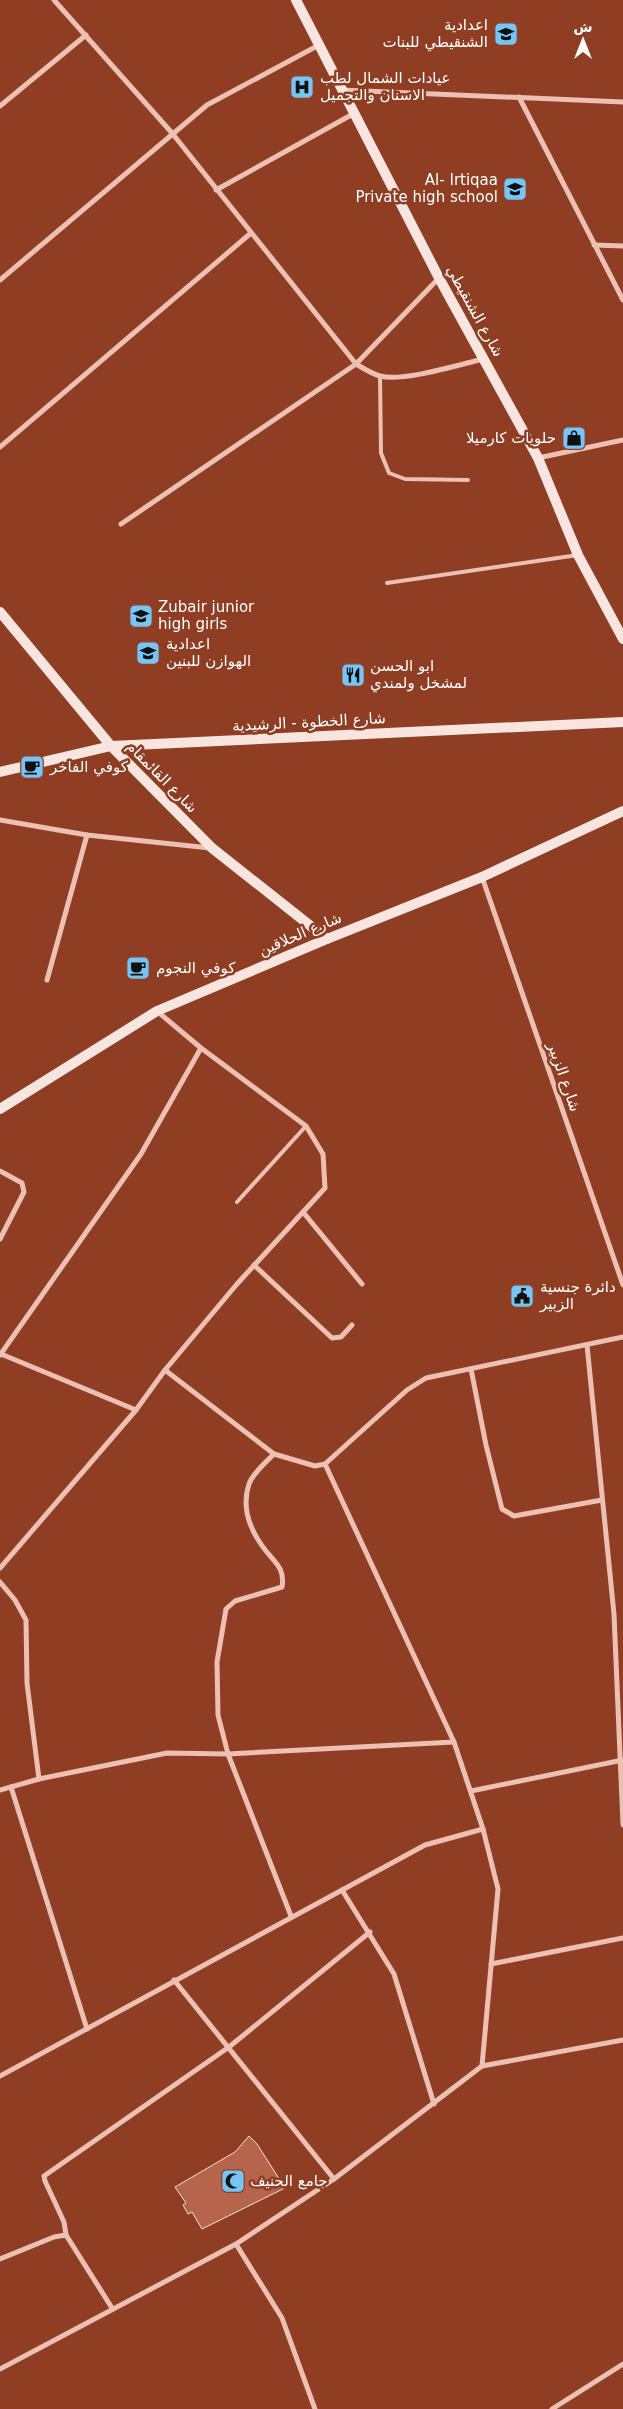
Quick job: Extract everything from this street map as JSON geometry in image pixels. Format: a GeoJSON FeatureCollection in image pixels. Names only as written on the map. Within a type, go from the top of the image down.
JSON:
{"type":"FeatureCollection","features":[{"type":"Feature","properties":{"kind":"main road","name":"شارع الشنقيطي"},"geometry":{"type":"LineString","coordinates":[[296,0],[439,278],[538,458],[578,555],[623,638]]}},
{"type":"Feature","properties":{"kind":"main road","name":"شارع القائمقام"},"geometry":{"type":"LineString","coordinates":[[0,612],[111,746],[212,848],[327,939]]}},
{"type":"Feature","properties":{"kind":"main road","name":"شارع الخطوة - الرشيدية"},"geometry":{"type":"LineString","coordinates":[[0,772],[111,746],[623,722]]}},
{"type":"Feature","properties":{"kind":"main road","name":"شارع الحلاقين"},"geometry":{"type":"LineString","coordinates":[[0,1109],[157,1011],[327,939],[482,877],[623,811]]}},
{"type":"Feature","properties":{"kind":"street"},"geometry":{"type":"LineString","coordinates":[[54,0],[172,133],[356,364],[380,376],[422,373],[484,358]]}},
{"type":"Feature","properties":{"kind":"street"},"geometry":{"type":"LineString","coordinates":[[0,106],[86,36]]}},
{"type":"Feature","properties":{"kind":"street"},"geometry":{"type":"LineString","coordinates":[[0,280],[207,105],[319,45]]}},
{"type":"Feature","properties":{"kind":"street"},"geometry":{"type":"LineString","coordinates":[[341,90],[623,102]]}},
{"type":"Feature","properties":{"kind":"street"},"geometry":{"type":"LineString","coordinates":[[519,97],[623,300]]}},
{"type":"Feature","properties":{"kind":"street"},"geometry":{"type":"LineString","coordinates":[[216,190],[353,114]]}},
{"type":"Feature","properties":{"kind":"street"},"geometry":{"type":"LineString","coordinates":[[0,447],[252,232]]}},
{"type":"Feature","properties":{"kind":"street"},"geometry":{"type":"LineString","coordinates":[[594,245],[623,246]]}},
{"type":"Feature","properties":{"kind":"street"},"geometry":{"type":"LineString","coordinates":[[121,524],[356,364],[439,278]]}},
{"type":"Feature","properties":{"kind":"street"},"geometry":{"type":"LineString","coordinates":[[538,458],[623,440]]}},
{"type":"Feature","properties":{"kind":"street"},"geometry":{"type":"LineString","coordinates":[[0,820],[87,835],[212,848]]}},
{"type":"Feature","properties":{"kind":"street"},"geometry":{"type":"LineString","coordinates":[[47,980],[87,835]]}},
{"type":"Feature","properties":{"kind":"street","name":"شارع الزبير"},"geometry":{"type":"LineString","coordinates":[[482,877],[623,1285]]}},
{"type":"Feature","properties":{"kind":"street"},"geometry":{"type":"LineString","coordinates":[[0,1568],[136,1410],[165,1370],[254,1265],[325,1188],[323,1154],[306,1126],[201,1048],[157,1011]]}},
{"type":"Feature","properties":{"kind":"street"},"geometry":{"type":"LineString","coordinates":[[136,1410],[0,1355],[141,1154],[201,1048]]}},
{"type":"Feature","properties":{"kind":"street"},"geometry":{"type":"LineString","coordinates":[[0,1171],[22,1183],[24,1192],[0,1239]]}},
{"type":"Feature","properties":{"kind":"street"},"geometry":{"type":"LineString","coordinates":[[303,1212],[362,1284]]}},
{"type":"Feature","properties":{"kind":"street"},"geometry":{"type":"LineString","coordinates":[[254,1265],[332,1338],[341,1337],[352,1325]]}},
{"type":"Feature","properties":{"kind":"street"},"geometry":{"type":"LineString","coordinates":[[165,1370],[274,1454],[315,1466],[325,1464],[407,1390],[426,1378],[623,1337]]}},
{"type":"Feature","properties":{"kind":"street"},"geometry":{"type":"LineString","coordinates":[[587,1345],[614,1614],[623,1825]]}},
{"type":"Feature","properties":{"kind":"street"},"geometry":{"type":"LineString","coordinates":[[472,1369],[486,1445],[502,1509],[514,1516],[602,1500]]}},
{"type":"Feature","properties":{"kind":"street"},"geometry":{"type":"LineString","coordinates":[[274,1454],[249,1482],[246,1500],[247,1520],[265,1550],[281,1567],[284,1578],[282,1587],[235,1601],[226,1609],[217,1662],[218,1714],[228,1754],[291,1916]]}},
{"type":"Feature","properties":{"kind":"street"},"geometry":{"type":"LineString","coordinates":[[325,1464],[454,1742],[483,1829],[498,1889],[482,2066]]}},
{"type":"Feature","properties":{"kind":"street"},"geometry":{"type":"LineString","coordinates":[[0,1582],[15,1600],[26,1620],[27,1683],[39,1779]]}},
{"type":"Feature","properties":{"kind":"street"},"geometry":{"type":"LineString","coordinates":[[0,1790],[39,1779],[168,1753],[228,1754],[454,1742]]}},
{"type":"Feature","properties":{"kind":"street"},"geometry":{"type":"LineString","coordinates":[[471,1791],[621,1760]]}},
{"type":"Feature","properties":{"kind":"street"},"geometry":{"type":"LineString","coordinates":[[11,1787],[87,2029]]}},
{"type":"Feature","properties":{"kind":"street"},"geometry":{"type":"LineString","coordinates":[[0,2076],[291,1916],[425,1845],[483,1829]]}},
{"type":"Feature","properties":{"kind":"street"},"geometry":{"type":"LineString","coordinates":[[342,1890],[370,1932],[394,1974],[434,2104]]}},
{"type":"Feature","properties":{"kind":"street"},"geometry":{"type":"LineString","coordinates":[[112,2308],[66,2235],[64,2222],[44,2176],[229,2047],[370,1932]]}},
{"type":"Feature","properties":{"kind":"street"},"geometry":{"type":"LineString","coordinates":[[491,1964],[623,1938]]}},
{"type":"Feature","properties":{"kind":"street"},"geometry":{"type":"LineString","coordinates":[[174,1980],[334,2179]]}},
{"type":"Feature","properties":{"kind":"street"},"geometry":{"type":"LineString","coordinates":[[0,2369],[236,2244],[334,2179],[482,2066],[623,2040]]}},
{"type":"Feature","properties":{"kind":"street"},"geometry":{"type":"LineString","coordinates":[[0,2259],[54,2237],[66,2235]]}},
{"type":"Feature","properties":{"kind":"street"},"geometry":{"type":"LineString","coordinates":[[236,2244],[282,2318],[315,2409]]}},
{"type":"Feature","properties":{"kind":"street"},"geometry":{"type":"LineString","coordinates":[[552,2409],[623,2364]]}},
{"type":"Feature","properties":{"kind":"lane"},"geometry":{"type":"LineString","coordinates":[[380,376],[381,453],[389,473],[405,479],[468,480]]}},
{"type":"Feature","properties":{"kind":"lane"},"geometry":{"type":"LineString","coordinates":[[387,582],[578,555]]}},
{"type":"Feature","properties":{"kind":"lane"},"geometry":{"type":"LineString","coordinates":[[237,1202],[306,1126]]}},
{"type":"Feature","properties":{"kind":"building","name":"جامع الحنيف"},"geometry":{"type":"Polygon","coordinates":[[[249,2136],[257,2144],[285,2188],[202,2229],[192,2212],[188,2214],[183,2205],[186,2203],[175,2187],[235,2152],[249,2136]]]}},
{"type":"Feature","properties":{"kind":"place","name":"اعدادية الشنقيطي للبنات"},"geometry":{"type":"Point","coordinates":[506,34]}},
{"type":"Feature","properties":{"kind":"place","name":"عيادات الشمال لطب الاسنان والتجميل"},"geometry":{"type":"Point","coordinates":[302,87]}},
{"type":"Feature","properties":{"kind":"place","name":"Al- Irtiqaa Private high school"},"geometry":{"type":"Point","coordinates":[515,189]}},
{"type":"Feature","properties":{"kind":"place","name":"حلويات كارميلا"},"geometry":{"type":"Point","coordinates":[574,438]}},
{"type":"Feature","properties":{"kind":"place","name":"Zubair junior high girls"},"geometry":{"type":"Point","coordinates":[141,616]}},
{"type":"Feature","properties":{"kind":"place","name":"اعدادية الهوازن للبنين"},"geometry":{"type":"Point","coordinates":[148,653]}},
{"type":"Feature","properties":{"kind":"place","name":"ابو الحسن لمشخل ولمندي"},"geometry":{"type":"Point","coordinates":[353,675]}},
{"type":"Feature","properties":{"kind":"place","name":"كوفي الفاخر"},"geometry":{"type":"Point","coordinates":[32,767]}},
{"type":"Feature","properties":{"kind":"place","name":"كوفي النجوم"},"geometry":{"type":"Point","coordinates":[138,968]}},
{"type":"Feature","properties":{"kind":"place","name":"دائرة جنسية الزبير"},"geometry":{"type":"Point","coordinates":[522,1296]}},
{"type":"Feature","properties":{"kind":"place","name":"جامع الحنيف"},"geometry":{"type":"Point","coordinates":[233,2181]}}]}
